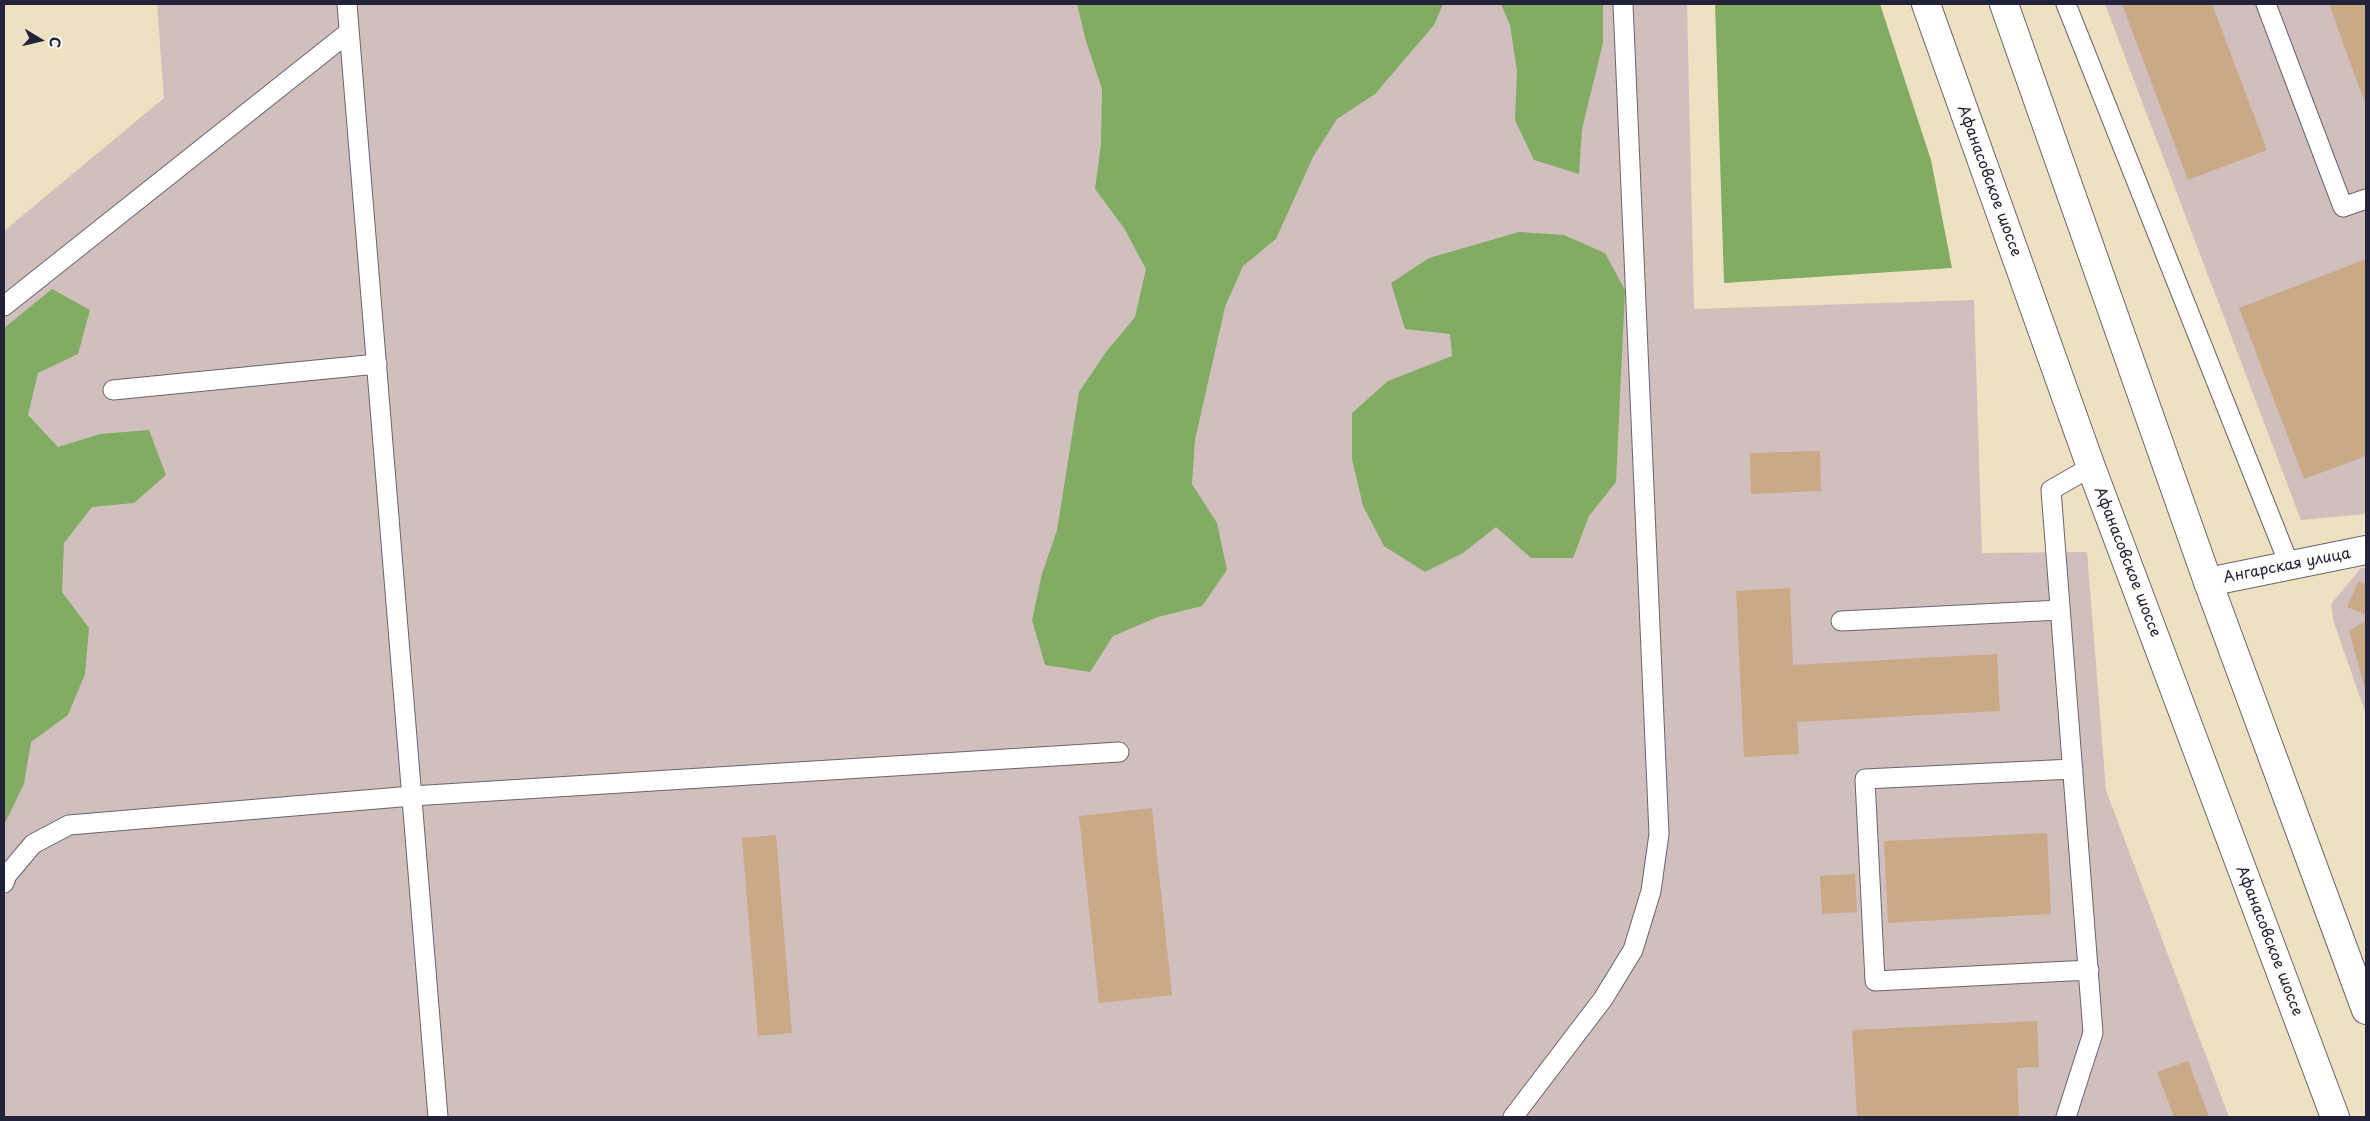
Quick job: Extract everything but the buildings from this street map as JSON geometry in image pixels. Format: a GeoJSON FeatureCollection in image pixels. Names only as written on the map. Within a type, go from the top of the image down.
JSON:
{"type":"FeatureCollection","features":[{"type":"Feature","properties":{"kind":"main road","name":"Афанасовское шоссе"},"geometry":{"type":"LineString","coordinates":[[1926,4],[2091,466],[2335,1117]]}},
{"type":"Feature","properties":{"kind":"main road"},"geometry":{"type":"LineString","coordinates":[[2004,4],[2208,582],[2366,1010]]}},
{"type":"Feature","properties":{"kind":"main road","name":"Ангарская улица"},"geometry":{"type":"LineString","coordinates":[[2208,582],[2289,564],[2366,550]]}},
{"type":"Feature","properties":{"kind":"lane"},"geometry":{"type":"LineString","coordinates":[[347,4],[438,1117]]}},
{"type":"Feature","properties":{"kind":"lane"},"geometry":{"type":"LineString","coordinates":[[1513,1117],[1603,999],[1633,950],[1651,891],[1659,834],[1623,4]]}},
{"type":"Feature","properties":{"kind":"lane"},"geometry":{"type":"LineString","coordinates":[[2066,4],[2289,564]]}},
{"type":"Feature","properties":{"kind":"lane"},"geometry":{"type":"LineString","coordinates":[[2266,4],[2343,208],[2366,199]]}},
{"type":"Feature","properties":{"kind":"lane"},"geometry":{"type":"LineString","coordinates":[[4,306],[349,32]]}},
{"type":"Feature","properties":{"kind":"lane"},"geometry":{"type":"LineString","coordinates":[[113,390],[377,364]]}},
{"type":"Feature","properties":{"kind":"lane"},"geometry":{"type":"LineString","coordinates":[[2066,1117],[2093,1033],[2051,490],[2091,466]]}},
{"type":"Feature","properties":{"kind":"lane"},"geometry":{"type":"LineString","coordinates":[[1841,621],[2060,610]]}},
{"type":"Feature","properties":{"kind":"lane"},"geometry":{"type":"LineString","coordinates":[[4,883],[7,875],[34,844],[69,826],[412,796],[1119,752]]}},
{"type":"Feature","properties":{"kind":"lane"},"geometry":{"type":"LineString","coordinates":[[2073,769],[1865,779],[1875,981],[2089,970]]}},
{"type":"Feature","properties":{"kind":"shaded area"},"geometry":{"type":"Polygon","coordinates":[[[157,4],[1687,4],[1694,309],[1974,300],[1982,553],[2087,552],[2106,790],[2229,1117],[4,1117],[4,231],[164,98],[157,4]]]}},
{"type":"Feature","properties":{"kind":"shaded area"},"geometry":{"type":"Polygon","coordinates":[[[2105,4],[2366,4],[2366,514],[2301,520],[2105,4]]]}},
{"type":"Feature","properties":{"kind":"shaded area"},"geometry":{"type":"Polygon","coordinates":[[[2361,568],[2366,568],[2366,714],[2334,623],[2331,604],[2361,568]]]}},
{"type":"Feature","properties":{"kind":"green space"},"geometry":{"type":"Polygon","coordinates":[[[1077,4],[1443,4],[1434,25],[1375,94],[1337,119],[1313,157],[1276,239],[1243,266],[1225,307],[1195,440],[1192,484],[1217,523],[1227,570],[1202,606],[1158,617],[1113,636],[1090,672],[1045,665],[1032,620],[1042,574],[1057,530],[1079,392],[1106,352],[1135,317],[1146,269],[1124,228],[1095,189],[1101,144],[1102,89],[1086,41],[1077,4]]]}},
{"type":"Feature","properties":{"kind":"green space"},"geometry":{"type":"Polygon","coordinates":[[[1501,4],[1603,4],[1603,43],[1582,129],[1579,174],[1534,160],[1515,120],[1517,71],[1510,25],[1501,4]]]}},
{"type":"Feature","properties":{"kind":"green space"},"geometry":{"type":"Polygon","coordinates":[[[1715,4],[1880,4],[1931,160],[1952,268],[1724,283],[1715,4]]]}},
{"type":"Feature","properties":{"kind":"green space"},"geometry":{"type":"Polygon","coordinates":[[[1519,232],[1564,235],[1605,253],[1625,290],[1616,482],[1589,516],[1573,558],[1531,558],[1496,527],[1463,553],[1425,572],[1384,546],[1363,506],[1352,459],[1352,413],[1388,381],[1452,356],[1450,334],[1405,329],[1391,283],[1429,258],[1519,232]]]}},
{"type":"Feature","properties":{"kind":"green space"},"geometry":{"type":"Polygon","coordinates":[[[52,289],[90,310],[78,354],[38,373],[28,415],[58,447],[100,434],[149,430],[166,475],[134,503],[92,507],[64,543],[62,592],[89,628],[85,674],[68,715],[31,742],[24,784],[4,825],[4,328],[52,289]]]}}]}
